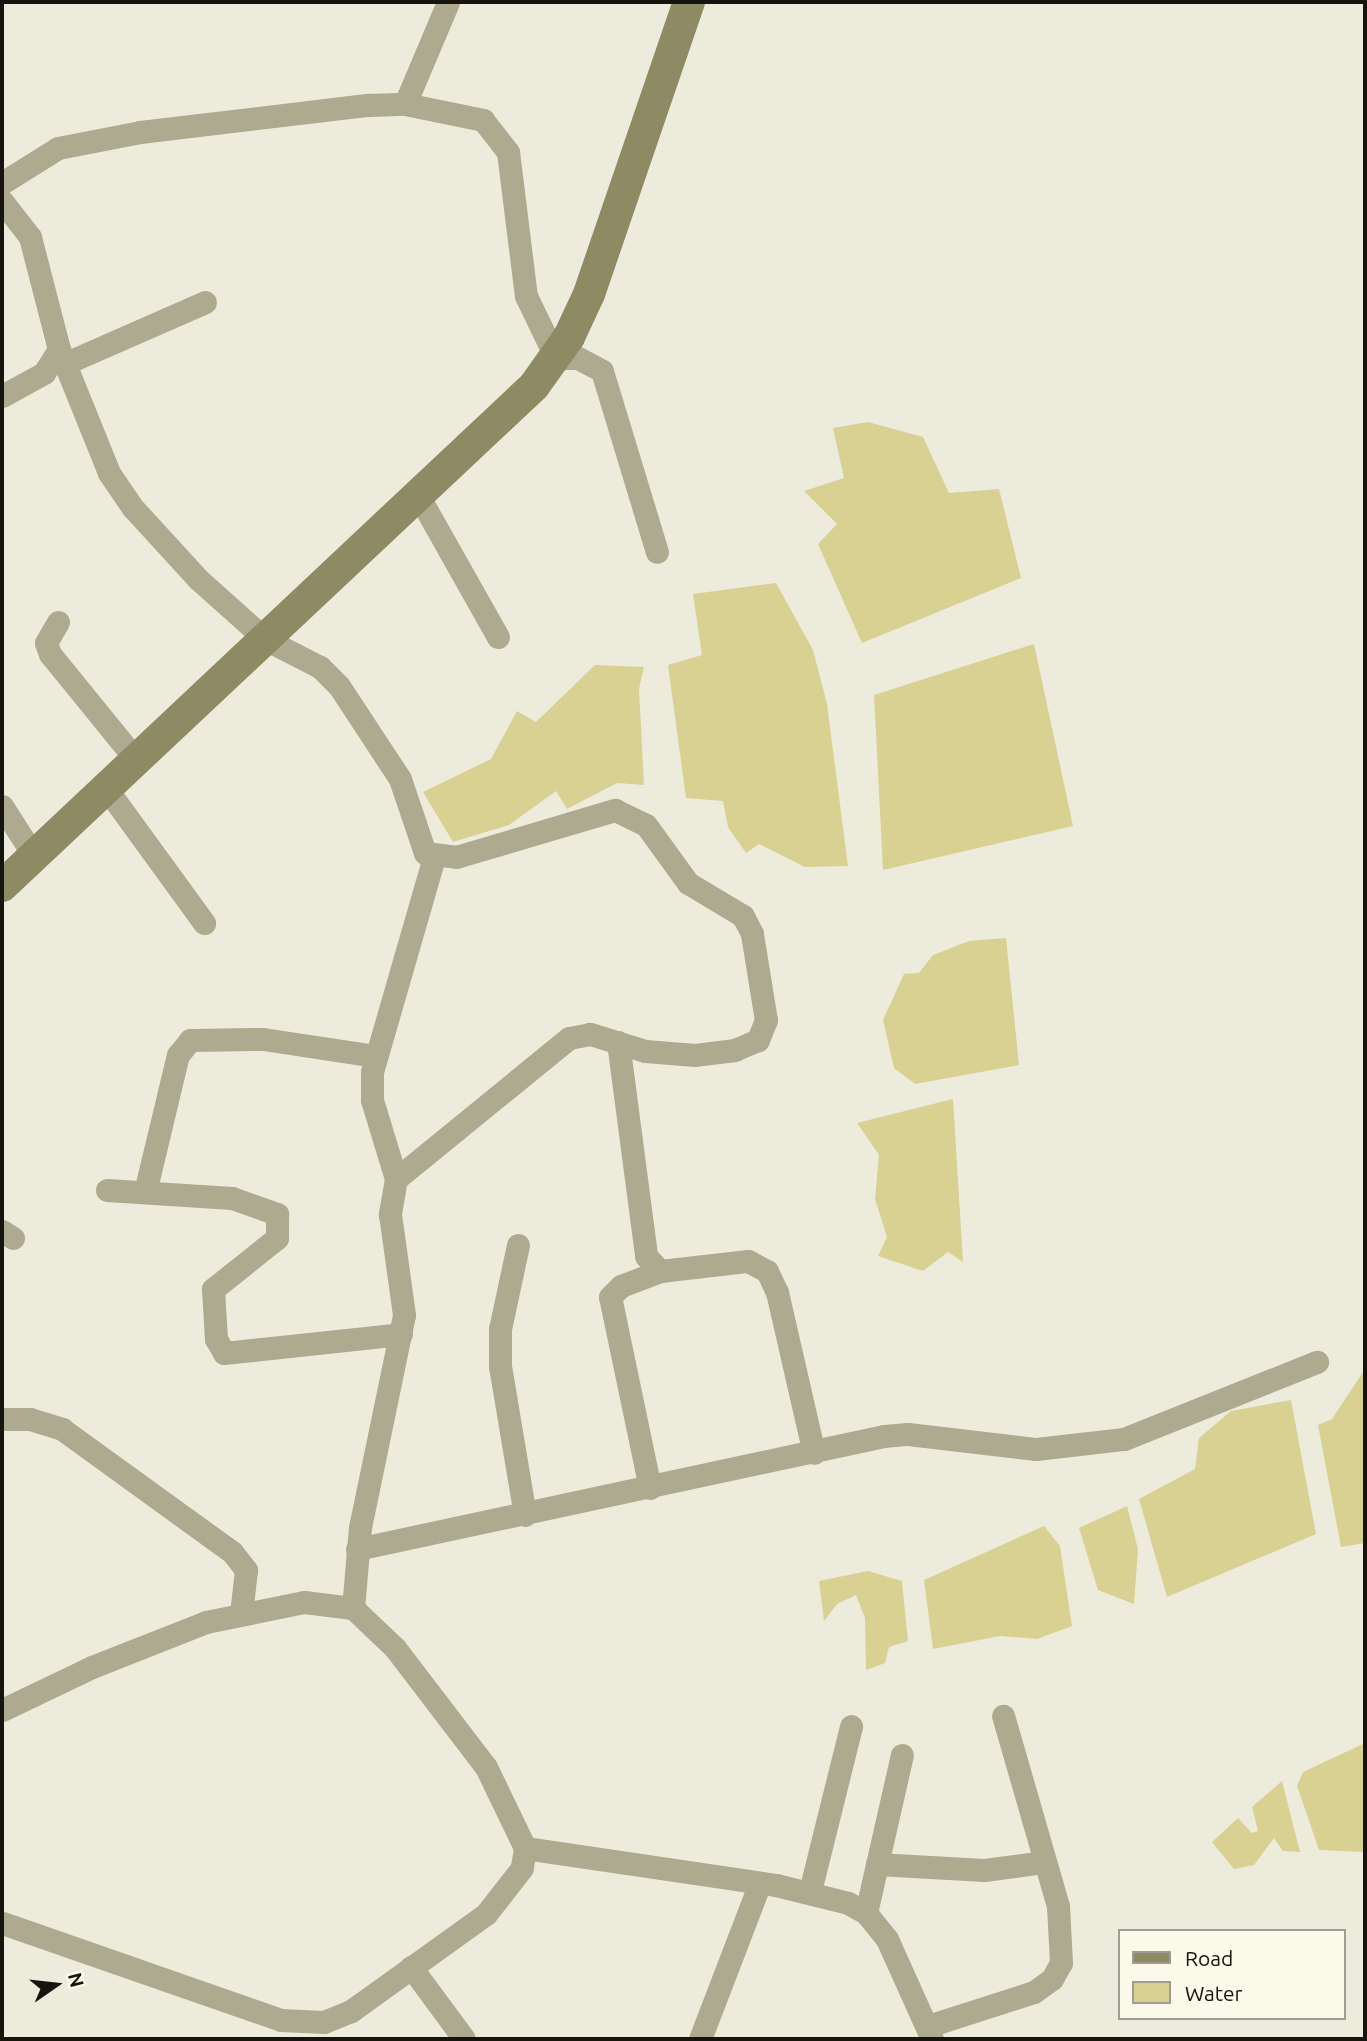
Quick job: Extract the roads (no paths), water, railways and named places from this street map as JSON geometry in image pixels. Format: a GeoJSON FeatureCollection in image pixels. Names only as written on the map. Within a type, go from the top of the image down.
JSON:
{"type":"FeatureCollection","features":[{"type":"Feature","properties":{"kind":"street"},"geometry":{"type":"LineString","coordinates":[[405,104],[448,2]]}},
{"type":"Feature","properties":{"kind":"street"},"geometry":{"type":"LineString","coordinates":[[2,886],[534,386],[556,358],[610,240],[689,2]]}},
{"type":"Feature","properties":{"kind":"street"},"geometry":{"type":"LineString","coordinates":[[2,183],[76,141],[405,104],[460,111],[482,120],[500,137],[512,169],[526,296],[556,358]]}},
{"type":"Feature","properties":{"kind":"street"},"geometry":{"type":"LineString","coordinates":[[2,201],[30,237],[61,357],[109,473],[133,508],[198,579],[265,639],[320,667],[340,686],[393,766],[421,847],[434,857],[456,857],[615,810],[646,825],[701,895],[743,916],[752,934],[765,1010],[758,1040],[734,1050],[695,1055],[661,1053],[590,1034],[569,1038],[396,1179]]}},
{"type":"Feature","properties":{"kind":"street"},"geometry":{"type":"LineString","coordinates":[[2,396],[44,373],[61,357],[205,302]]}},
{"type":"Feature","properties":{"kind":"street"},"geometry":{"type":"LineString","coordinates":[[556,358],[578,358],[602,371],[657,552]]}},
{"type":"Feature","properties":{"kind":"street"},"geometry":{"type":"LineString","coordinates":[[418,495],[498,637]]}},
{"type":"Feature","properties":{"kind":"street"},"geometry":{"type":"LineString","coordinates":[[58,621],[46,643],[50,654],[136,760]]}},
{"type":"Feature","properties":{"kind":"street"},"geometry":{"type":"LineString","coordinates":[[106,788],[204,923]]}},
{"type":"Feature","properties":{"kind":"street"},"geometry":{"type":"LineString","coordinates":[[2,806],[34,856]]}},
{"type":"Feature","properties":{"kind":"street"},"geometry":{"type":"LineString","coordinates":[[353,1608],[357,1549],[401,1334],[402,1295],[390,1214],[396,1179],[372,1100],[375,1056],[434,857]]}},
{"type":"Feature","properties":{"kind":"street"},"geometry":{"type":"LineString","coordinates":[[145,1192],[178,1055],[190,1040],[263,1040],[375,1056]]}},
{"type":"Feature","properties":{"kind":"street"},"geometry":{"type":"LineString","coordinates":[[618,1042],[645,1248],[650,1265],[660,1271]]}},
{"type":"Feature","properties":{"kind":"street"},"geometry":{"type":"LineString","coordinates":[[107,1190],[246,1200],[277,1214],[277,1238],[213,1289],[216,1339],[224,1353],[401,1334]]}},
{"type":"Feature","properties":{"kind":"street"},"geometry":{"type":"LineString","coordinates":[[518,1245],[501,1317],[500,1366],[525,1515]]}},
{"type":"Feature","properties":{"kind":"street"},"geometry":{"type":"LineString","coordinates":[[650,1488],[610,1297],[621,1286],[660,1271],[748,1261],[767,1271],[777,1292],[814,1453]]}},
{"type":"Feature","properties":{"kind":"street"},"geometry":{"type":"LineString","coordinates":[[357,1549],[908,1434],[1036,1449],[1101,1443],[1148,1433],[1317,1362]]}},
{"type":"Feature","properties":{"kind":"street"},"geometry":{"type":"LineString","coordinates":[[2,1419],[30,1419],[62,1429],[232,1552],[246,1570],[241,1614]]}},
{"type":"Feature","properties":{"kind":"street"},"geometry":{"type":"LineString","coordinates":[[2,1710],[92,1667],[241,1614],[325,1600],[353,1608],[395,1648],[486,1767],[525,1848],[522,1868],[486,1914],[322,2031],[281,2020],[2,1923]]}},
{"type":"Feature","properties":{"kind":"street"},"geometry":{"type":"LineString","coordinates":[[525,1848],[810,1891],[866,1913],[898,1959],[930,2033],[1034,1992],[1052,1979],[1064,1941],[1003,1716]]}},
{"type":"Feature","properties":{"kind":"street"},"geometry":{"type":"LineString","coordinates":[[810,1891],[850,1726]]}},
{"type":"Feature","properties":{"kind":"street"},"geometry":{"type":"LineString","coordinates":[[866,1913],[902,1755]]}},
{"type":"Feature","properties":{"kind":"street"},"geometry":{"type":"LineString","coordinates":[[877,1864],[984,1870],[1044,1862]]}},
{"type":"Feature","properties":{"kind":"street"},"geometry":{"type":"LineString","coordinates":[[700,2039],[761,1883]]}},
{"type":"Feature","properties":{"kind":"street"},"geometry":{"type":"LineString","coordinates":[[411,1967],[464,2039]]}},
{"type":"Feature","properties":{"kind":"water"},"geometry":{"type":"Polygon","coordinates":[[[868,422],[923,437],[949,493],[999,489],[1021,578],[862,643],[818,544],[837,524],[804,491],[844,478],[833,428],[868,422]]]}},
{"type":"Feature","properties":{"kind":"water"},"geometry":{"type":"Polygon","coordinates":[[[776,583],[813,650],[827,704],[848,866],[805,867],[759,844],[746,853],[728,827],[723,801],[686,798],[668,665],[702,655],[693,594],[776,583]]]}},
{"type":"Feature","properties":{"kind":"water"},"geometry":{"type":"Polygon","coordinates":[[[1034,644],[1073,826],[883,870],[874,695],[1034,644]]]}},
{"type":"Feature","properties":{"kind":"water"},"geometry":{"type":"Polygon","coordinates":[[[595,665],[644,667],[639,689],[644,785],[617,783],[567,809],[556,791],[509,825],[453,842],[423,792],[491,759],[517,711],[536,722],[595,665]]]}},
{"type":"Feature","properties":{"kind":"water"},"geometry":{"type":"Polygon","coordinates":[[[1006,938],[1019,1065],[915,1084],[894,1068],[883,1020],[904,974],[919,973],[933,955],[969,941],[1006,938]]]}},
{"type":"Feature","properties":{"kind":"water"},"geometry":{"type":"Polygon","coordinates":[[[953,1099],[963,1262],[948,1252],[923,1271],[878,1256],[887,1237],[875,1199],[879,1155],[857,1123],[953,1099]]]}},
{"type":"Feature","properties":{"kind":"water"},"geometry":{"type":"Polygon","coordinates":[[[1365,1369],[1365,1543],[1341,1547],[1318,1425],[1332,1419],[1365,1369]]]}},
{"type":"Feature","properties":{"kind":"water"},"geometry":{"type":"Polygon","coordinates":[[[1291,1400],[1316,1534],[1167,1597],[1139,1499],[1195,1469],[1199,1438],[1231,1411],[1291,1400]]]}},
{"type":"Feature","properties":{"kind":"water"},"geometry":{"type":"Polygon","coordinates":[[[1127,1506],[1138,1549],[1134,1604],[1098,1590],[1079,1528],[1127,1506]]]}},
{"type":"Feature","properties":{"kind":"water"},"geometry":{"type":"Polygon","coordinates":[[[1044,1526],[1060,1546],[1072,1626],[1037,1639],[1000,1636],[933,1649],[924,1580],[1044,1526]]]}},
{"type":"Feature","properties":{"kind":"water"},"geometry":{"type":"Polygon","coordinates":[[[868,1571],[902,1581],[908,1641],[889,1647],[885,1663],[866,1670],[865,1618],[856,1595],[837,1604],[824,1621],[819,1581],[868,1571]]]}},
{"type":"Feature","properties":{"kind":"water"},"geometry":{"type":"Polygon","coordinates":[[[1365,1743],[1365,1852],[1319,1850],[1297,1786],[1303,1772],[1365,1743]]]}},
{"type":"Feature","properties":{"kind":"water"},"geometry":{"type":"Polygon","coordinates":[[[1282,1781],[1300,1852],[1283,1851],[1274,1838],[1254,1865],[1234,1869],[1212,1842],[1238,1818],[1252,1833],[1258,1831],[1252,1807],[1282,1781]]]}}]}
